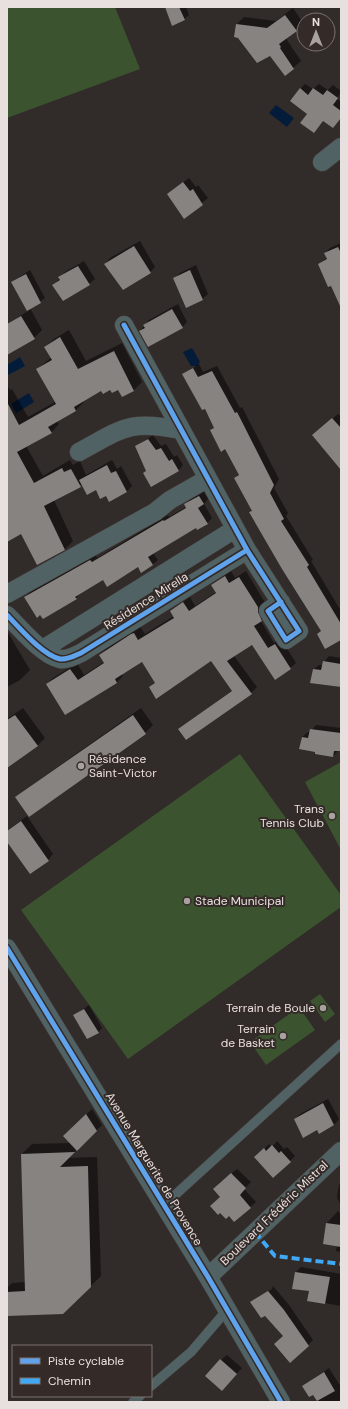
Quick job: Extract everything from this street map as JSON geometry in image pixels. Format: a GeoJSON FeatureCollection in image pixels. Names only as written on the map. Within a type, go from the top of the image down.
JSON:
{"type":"FeatureCollection","features":[{"type":"Feature","properties":{"kind":"street"},"geometry":{"type":"LineString","coordinates":[[322,162],[341,147]]}},
{"type":"Feature","properties":{"kind":"street"},"geometry":{"type":"LineString","coordinates":[[124,325],[235,529],[281,602]]}},
{"type":"Feature","properties":{"kind":"street"},"geometry":{"type":"LineString","coordinates":[[78,452],[124,428],[139,425],[156,425],[180,430]]}},
{"type":"Feature","properties":{"kind":"street"},"geometry":{"type":"LineString","coordinates":[[7,594],[155,512],[170,500],[207,479]]}},
{"type":"Feature","properties":{"kind":"street"},"geometry":{"type":"LineString","coordinates":[[43,649],[235,529]]}},
{"type":"Feature","properties":{"kind":"street","name":"Résidence Mirella"},"geometry":{"type":"LineString","coordinates":[[7,615],[43,649],[60,659],[69,658],[81,653],[247,550]]}},
{"type":"Feature","properties":{"kind":"street","name":"Avenue Marguerite de Provence"},"geometry":{"type":"LineString","coordinates":[[7,948],[208,1277],[281,1402]]}},
{"type":"Feature","properties":{"kind":"street","name":"Boulevard Frédéric Mistral"},"geometry":{"type":"LineString","coordinates":[[208,1277],[341,1151]]}},
{"type":"Feature","properties":{"kind":"lane"},"geometry":{"type":"LineString","coordinates":[[164,1205],[341,1044]]}},
{"type":"Feature","properties":{"kind":"lane"},"geometry":{"type":"LineString","coordinates":[[152,1385],[191,1352],[227,1310]]}},
{"type":"Feature","properties":{"kind":"green space"},"geometry":{"type":"Polygon","coordinates":[[[7,7],[115,7],[140,69],[7,118],[7,7]]]}},
{"type":"Feature","properties":{"kind":"green space","name":"Stade Municipal"},"geometry":{"type":"Polygon","coordinates":[[[240,754],[341,895],[341,907],[128,1059],[21,910],[240,754]]]}},
{"type":"Feature","properties":{"kind":"green space","name":"Trans Tennis Club"},"geometry":{"type":"Polygon","coordinates":[[[341,762],[341,850],[305,782],[341,762]]]}},
{"type":"Feature","properties":{"kind":"green space","name":"Terrain de Boule"},"geometry":{"type":"Polygon","coordinates":[[[320,994],[335,1014],[325,1022],[310,1001],[320,994]]]}},
{"type":"Feature","properties":{"kind":"green space","name":"Terrain de Basket"},"geometry":{"type":"Polygon","coordinates":[[[299,1007],[315,1030],[266,1065],[250,1042],[299,1007]]]}},
{"type":"Feature","properties":{"kind":"water"},"geometry":{"type":"Polygon","coordinates":[[[276,105],[294,118],[287,127],[269,113],[276,105]]]}},
{"type":"Feature","properties":{"kind":"water"},"geometry":{"type":"Polygon","coordinates":[[[192,348],[200,362],[197,366],[191,366],[183,352],[192,348]]]}},
{"type":"Feature","properties":{"kind":"water"},"geometry":{"type":"Polygon","coordinates":[[[20,357],[25,366],[8,375],[7,365],[20,357]]]}},
{"type":"Feature","properties":{"kind":"water"},"geometry":{"type":"Polygon","coordinates":[[[29,393],[34,402],[16,413],[11,404],[29,393]]]}},
{"type":"Feature","properties":{"kind":"building"},"geometry":{"type":"Polygon","coordinates":[[[165,7],[179,7],[185,20],[172,26],[165,7]]]}},
{"type":"Feature","properties":{"kind":"building"},"geometry":{"type":"Polygon","coordinates":[[[285,15],[296,30],[296,32],[279,44],[281,47],[280,48],[294,69],[285,76],[270,56],[257,63],[238,38],[234,37],[236,24],[267,28],[285,15]]]}},
{"type":"Feature","properties":{"kind":"building"},"geometry":{"type":"Polygon","coordinates":[[[300,88],[308,95],[313,88],[323,95],[327,90],[338,98],[333,105],[341,111],[341,118],[333,128],[323,121],[314,133],[300,123],[307,114],[290,101],[300,88]]]}},
{"type":"Feature","properties":{"kind":"building"},"geometry":{"type":"Polygon","coordinates":[[[183,182],[190,191],[193,189],[203,205],[184,219],[167,194],[183,182]]]}},
{"type":"Feature","properties":{"kind":"building"},"geometry":{"type":"Polygon","coordinates":[[[134,246],[151,273],[123,290],[104,264],[134,246]]]}},
{"type":"Feature","properties":{"kind":"building"},"geometry":{"type":"Polygon","coordinates":[[[338,247],[341,253],[341,308],[331,286],[328,287],[318,264],[327,259],[324,253],[338,247]]]}},
{"type":"Feature","properties":{"kind":"building"},"geometry":{"type":"Polygon","coordinates":[[[78,266],[90,285],[63,301],[52,285],[60,280],[58,277],[78,266]]]}},
{"type":"Feature","properties":{"kind":"building"},"geometry":{"type":"Polygon","coordinates":[[[190,270],[203,300],[186,308],[173,278],[190,270]]]}},
{"type":"Feature","properties":{"kind":"building"},"geometry":{"type":"Polygon","coordinates":[[[26,274],[41,303],[27,311],[11,282],[26,274]]]}},
{"type":"Feature","properties":{"kind":"building"},"geometry":{"type":"Polygon","coordinates":[[[172,309],[183,328],[148,347],[139,331],[145,328],[143,325],[172,309]]]}},
{"type":"Feature","properties":{"kind":"building"},"geometry":{"type":"Polygon","coordinates":[[[21,316],[35,339],[7,355],[7,324],[21,316]]]}},
{"type":"Feature","properties":{"kind":"building"},"geometry":{"type":"Polygon","coordinates":[[[60,337],[78,369],[114,351],[134,391],[122,397],[118,390],[112,393],[110,390],[103,394],[101,391],[74,407],[76,411],[48,427],[52,433],[17,452],[34,483],[62,468],[64,472],[71,469],[81,487],[44,506],[65,550],[37,565],[21,534],[7,542],[7,402],[19,425],[56,404],[36,369],[52,360],[44,347],[60,337]]]}},
{"type":"Feature","properties":{"kind":"building"},"geometry":{"type":"Polygon","coordinates":[[[193,368],[198,377],[212,371],[235,413],[237,412],[274,485],[270,493],[284,519],[281,521],[309,565],[307,567],[341,624],[341,640],[325,649],[317,634],[321,631],[282,569],[249,512],[252,511],[234,478],[239,475],[225,449],[221,452],[210,430],[214,428],[205,409],[202,410],[182,374],[193,368]]]}},
{"type":"Feature","properties":{"kind":"building"},"geometry":{"type":"Polygon","coordinates":[[[332,418],[341,428],[341,470],[312,435],[332,418]]]}},
{"type":"Feature","properties":{"kind":"building"},"geometry":{"type":"Polygon","coordinates":[[[148,439],[156,450],[161,448],[169,461],[172,459],[179,471],[151,487],[143,473],[146,471],[135,446],[148,439]]]}},
{"type":"Feature","properties":{"kind":"building"},"geometry":{"type":"Polygon","coordinates":[[[107,465],[111,473],[116,471],[127,492],[109,502],[106,496],[100,499],[96,490],[87,495],[79,480],[107,465]]]}},
{"type":"Feature","properties":{"kind":"building"},"geometry":{"type":"Polygon","coordinates":[[[199,496],[204,504],[198,508],[208,524],[197,530],[196,528],[148,557],[153,565],[141,573],[138,567],[107,587],[103,580],[75,597],[77,599],[43,619],[40,615],[37,618],[24,597],[90,560],[92,562],[163,520],[164,521],[186,508],[184,504],[199,496]]]}},
{"type":"Feature","properties":{"kind":"building"},"geometry":{"type":"Polygon","coordinates":[[[225,576],[229,583],[239,577],[258,607],[258,612],[262,621],[254,626],[268,648],[275,644],[291,669],[275,680],[252,645],[227,661],[252,694],[186,740],[178,729],[232,691],[211,661],[156,699],[149,687],[155,683],[142,662],[115,679],[117,683],[65,715],[46,684],[70,669],[78,680],[104,663],[99,655],[131,634],[134,633],[138,640],[174,618],[170,611],[183,602],[189,611],[216,593],[211,585],[225,576]]]}},
{"type":"Feature","properties":{"kind":"building"},"geometry":{"type":"Polygon","coordinates":[[[323,661],[341,664],[341,687],[310,683],[313,669],[321,670],[323,661]]]}},
{"type":"Feature","properties":{"kind":"building"},"geometry":{"type":"Polygon","coordinates":[[[15,715],[38,746],[7,768],[7,720],[15,715]]]}},
{"type":"Feature","properties":{"kind":"building","name":"Résidence Saint-Victor"},"geometry":{"type":"Polygon","coordinates":[[[133,715],[146,734],[29,817],[15,797],[133,715]]]}},
{"type":"Feature","properties":{"kind":"building"},"geometry":{"type":"Polygon","coordinates":[[[310,729],[341,733],[341,751],[334,751],[333,757],[315,754],[315,752],[299,749],[302,737],[308,738],[310,729]]]}},
{"type":"Feature","properties":{"kind":"building"},"geometry":{"type":"Polygon","coordinates":[[[21,821],[49,861],[30,874],[7,842],[7,831],[21,821]]]}},
{"type":"Feature","properties":{"kind":"building"},"geometry":{"type":"Polygon","coordinates":[[[84,1009],[99,1033],[87,1039],[73,1015],[84,1009]]]}},
{"type":"Feature","properties":{"kind":"building"},"geometry":{"type":"Polygon","coordinates":[[[323,1103],[334,1125],[319,1134],[317,1130],[303,1138],[294,1119],[323,1103]]]}},
{"type":"Feature","properties":{"kind":"building"},"geometry":{"type":"Polygon","coordinates":[[[86,1114],[97,1131],[77,1151],[63,1136],[86,1114]]]}},
{"type":"Feature","properties":{"kind":"building"},"geometry":{"type":"Polygon","coordinates":[[[272,1145],[279,1153],[281,1151],[291,1162],[273,1178],[254,1157],[264,1148],[266,1151],[272,1145]]]}},
{"type":"Feature","properties":{"kind":"building"},"geometry":{"type":"Polygon","coordinates":[[[75,1152],[60,1167],[88,1166],[91,1287],[63,1314],[7,1316],[7,1292],[25,1291],[21,1154],[75,1152]]]}},
{"type":"Feature","properties":{"kind":"building"},"geometry":{"type":"Polygon","coordinates":[[[231,1173],[246,1188],[240,1195],[251,1208],[234,1222],[229,1216],[226,1219],[220,1213],[218,1215],[210,1206],[220,1197],[213,1189],[231,1173]]]}},
{"type":"Feature","properties":{"kind":"building"},"geometry":{"type":"Polygon","coordinates":[[[326,1223],[341,1225],[341,1247],[323,1244],[326,1223]]]}},
{"type":"Feature","properties":{"kind":"building"},"geometry":{"type":"Polygon","coordinates":[[[295,1272],[330,1277],[325,1304],[307,1301],[309,1291],[292,1289],[295,1272]]]}},
{"type":"Feature","properties":{"kind":"building"},"geometry":{"type":"Polygon","coordinates":[[[268,1291],[284,1310],[309,1346],[290,1363],[274,1344],[283,1336],[265,1316],[261,1318],[250,1302],[268,1291]]]}},
{"type":"Feature","properties":{"kind":"building"},"geometry":{"type":"Polygon","coordinates":[[[220,1359],[237,1374],[222,1391],[205,1376],[220,1359]]]}},
{"type":"Feature","properties":{"kind":"building"},"geometry":{"type":"Polygon","coordinates":[[[324,1372],[335,1391],[317,1401],[313,1395],[309,1397],[302,1386],[324,1372]]]}},
{"type":"Feature","properties":{"kind":"marked path"},"geometry":{"type":"LineString","coordinates":[[255,1232],[275,1256],[341,1264]]}},
{"type":"Feature","properties":{"kind":"cycle path"},"geometry":{"type":"LineString","coordinates":[[124,325],[247,550]]}},
{"type":"Feature","properties":{"kind":"cycle path"},"geometry":{"type":"LineString","coordinates":[[7,615],[31,640],[46,652],[60,659],[68,658],[81,653],[247,550],[299,631],[286,640],[268,611],[281,602]]}},
{"type":"Feature","properties":{"kind":"cycle path"},"geometry":{"type":"LineString","coordinates":[[7,948],[208,1277],[281,1402]]}},
{"type":"Feature","properties":{"kind":"place","name":"Résidence Saint-Victor"},"geometry":{"type":"Point","coordinates":[81,766]}},
{"type":"Feature","properties":{"kind":"place","name":"Trans Tennis Club"},"geometry":{"type":"Point","coordinates":[332,816]}},
{"type":"Feature","properties":{"kind":"place","name":"Stade Municipal"},"geometry":{"type":"Point","coordinates":[187,901]}},
{"type":"Feature","properties":{"kind":"place","name":"Terrain de Boule"},"geometry":{"type":"Point","coordinates":[323,1008]}},
{"type":"Feature","properties":{"kind":"place","name":"Terrain de Basket"},"geometry":{"type":"Point","coordinates":[283,1036]}}]}
